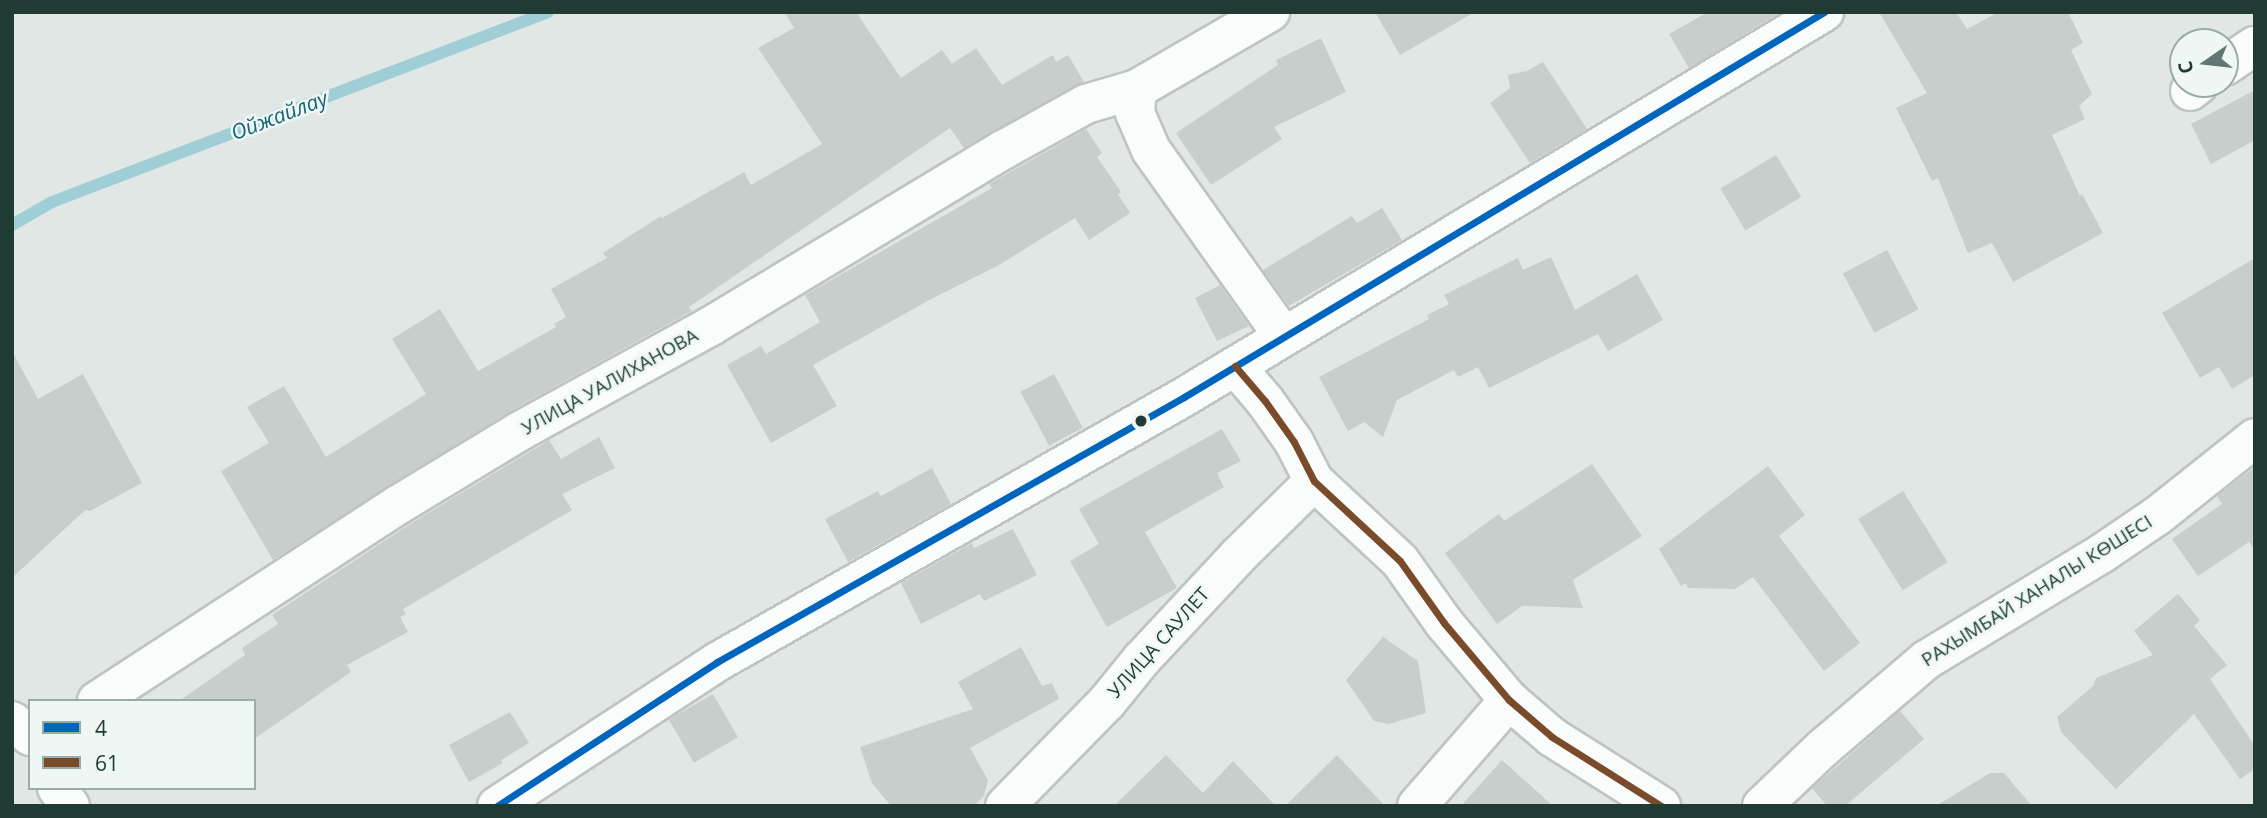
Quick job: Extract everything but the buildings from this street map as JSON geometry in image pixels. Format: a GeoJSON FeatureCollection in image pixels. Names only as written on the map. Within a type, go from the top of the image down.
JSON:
{"type":"FeatureCollection","features":[{"type":"Feature","properties":{"kind":"street","name":"УЛИЦА УАЛИХАНОВА"},"geometry":{"type":"LineString","coordinates":[[100,699],[398,505],[520,431],[711,326],[1074,110],[1137,89],[1270,12]]}},
{"type":"Feature","properties":{"kind":"street"},"geometry":{"type":"LineString","coordinates":[[497,806],[717,662],[1235,366],[1824,12]]}},
{"type":"Feature","properties":{"kind":"street"},"geometry":{"type":"LineString","coordinates":[[2239,56],[2255,46]]}},
{"type":"Feature","properties":{"kind":"street"},"geometry":{"type":"LineString","coordinates":[[1137,89],[1135,113],[1151,150],[1283,336]]}},
{"type":"Feature","properties":{"kind":"street"},"geometry":{"type":"LineString","coordinates":[[1235,366],[1287,432],[1314,481],[1400,561],[1444,624],[1509,700],[1552,737],[1661,806]]}},
{"type":"Feature","properties":{"kind":"street","name":"РАХЫМБАЙ ХАНАЛЫ КӨШЕСІ"},"geometry":{"type":"LineString","coordinates":[[1762,806],[1823,748],[1926,660],[2157,516],[2255,438]]}},
{"type":"Feature","properties":{"kind":"street","name":"УЛИЦА САУЛЕТ"},"geometry":{"type":"LineString","coordinates":[[1004,806],[1107,702],[1142,659],[1237,557],[1314,481]]}},
{"type":"Feature","properties":{"kind":"street"},"geometry":{"type":"LineString","coordinates":[[1417,806],[1509,700]]}},
{"type":"Feature","properties":{"kind":"street"},"geometry":{"type":"LineString","coordinates":[[12,721],[28,734]]}},
{"type":"Feature","properties":{"kind":"street"},"geometry":{"type":"LineString","coordinates":[[58,790],[70,806]]}},
{"type":"Feature","properties":{"kind":"waterway","name":"Ойжайлау"},"geometry":{"type":"LineString","coordinates":[[12,225],[52,202],[548,12]]}},
{"type":"Feature","properties":{"kind":"transit line","name":"4"},"geometry":{"type":"LineString","coordinates":[[497,806],[717,662],[1184,397],[1824,12]]}},
{"type":"Feature","properties":{"kind":"transit line","name":"61"},"geometry":{"type":"LineString","coordinates":[[1235,366],[1265,401],[1294,442],[1314,481],[1400,561],[1444,623],[1509,700],[1552,737],[1661,806]]}}]}
